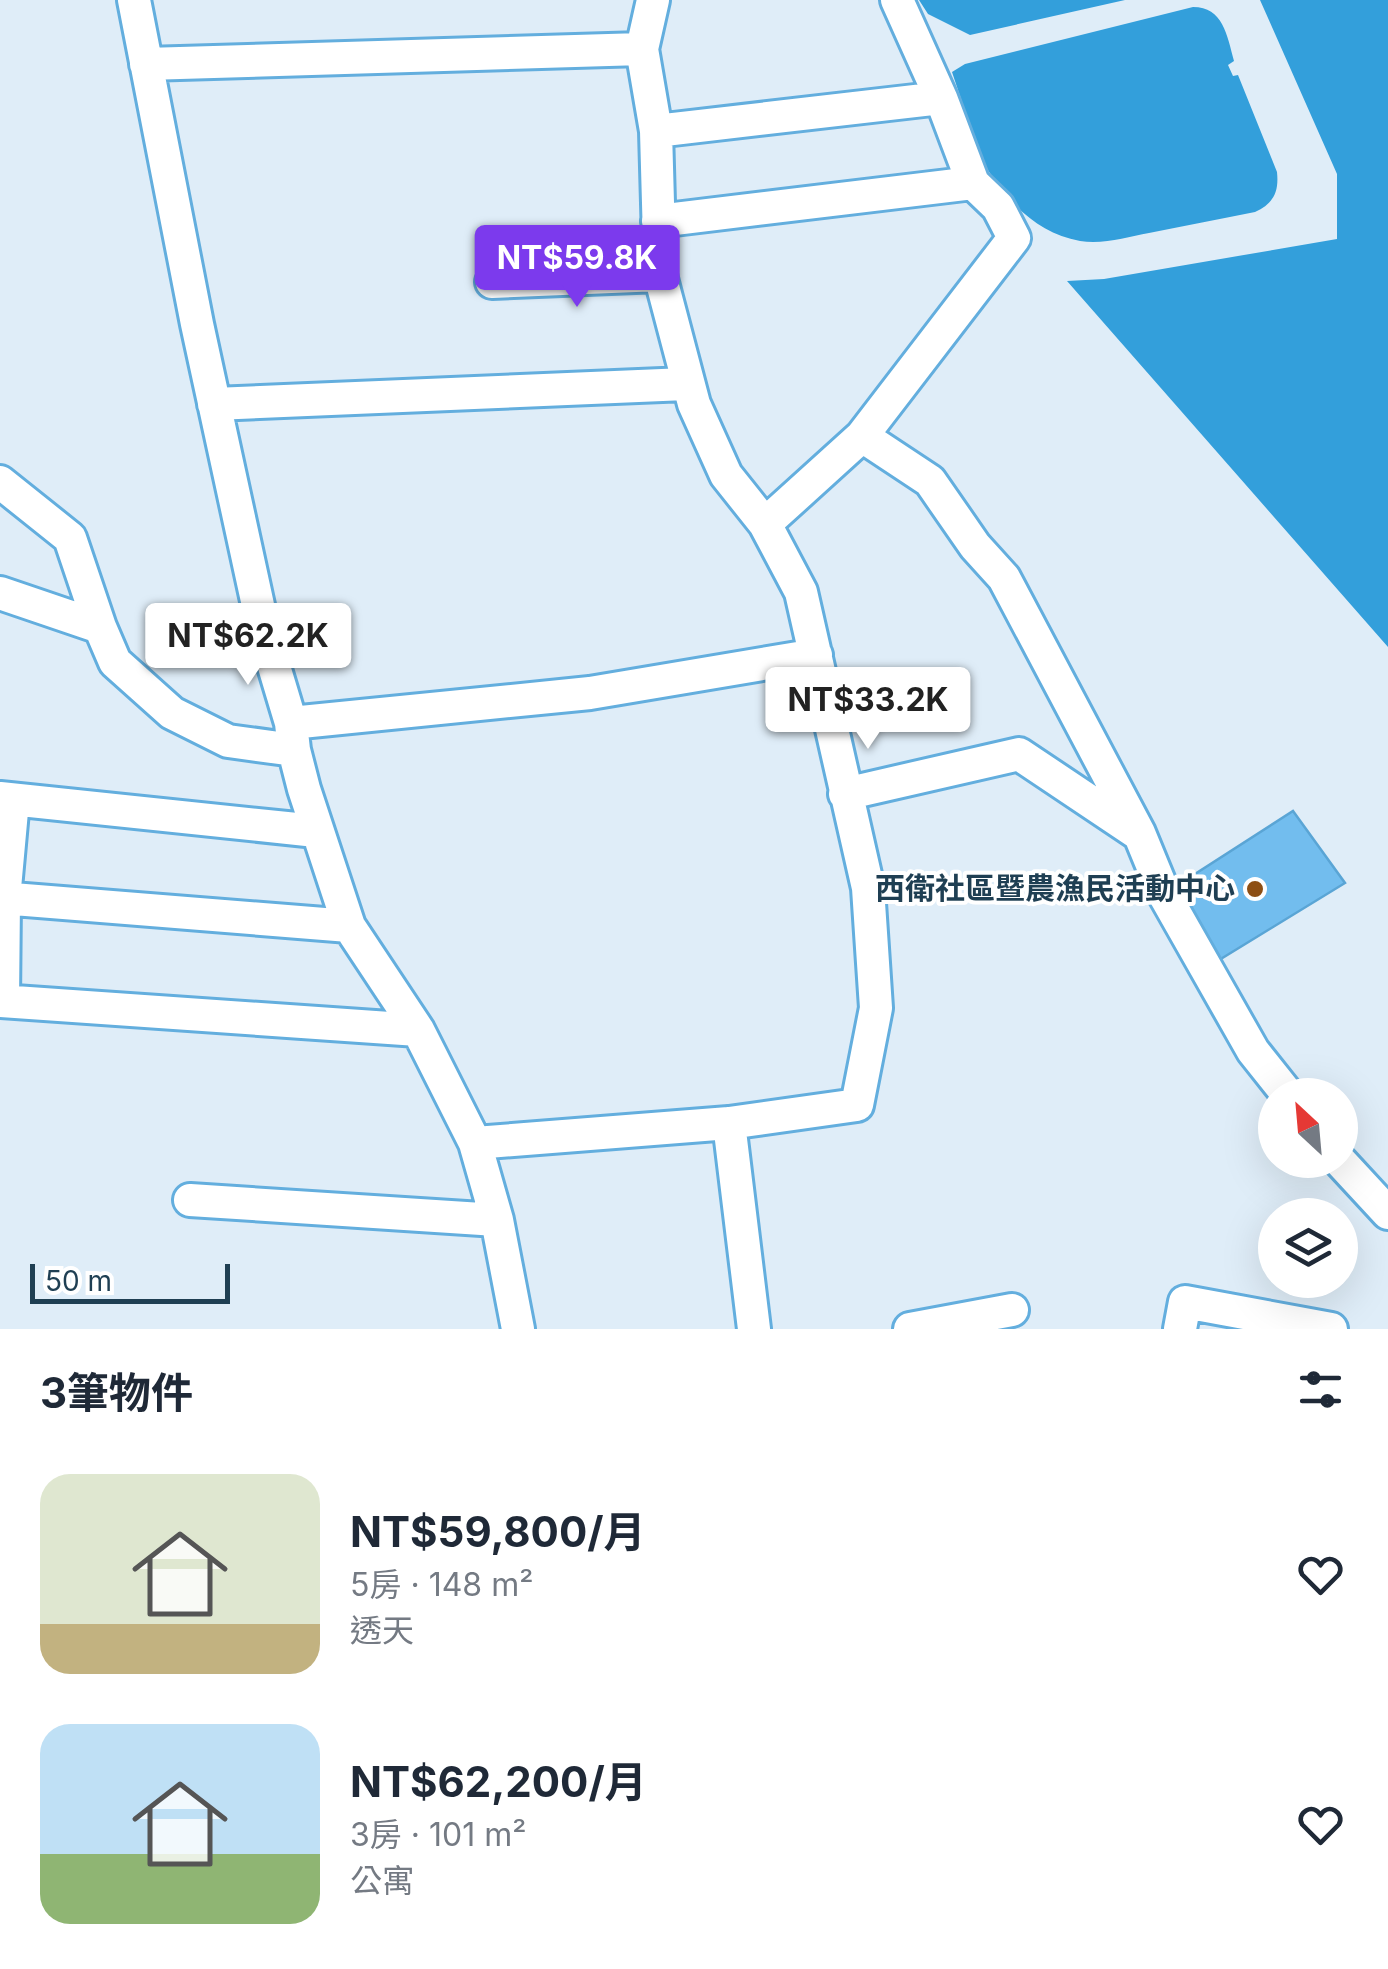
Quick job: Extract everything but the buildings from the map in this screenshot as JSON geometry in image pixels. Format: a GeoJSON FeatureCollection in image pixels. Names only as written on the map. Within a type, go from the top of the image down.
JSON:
{"type":"FeatureCollection","features":[{"type":"Feature","properties":{"kind":"street"},"geometry":{"type":"LineString","coordinates":[[134,0],[264,634],[316,831],[349,926],[418,1030],[475,1143],[497,1220],[518,1329]]}},
{"type":"Feature","properties":{"kind":"street"},"geometry":{"type":"LineString","coordinates":[[475,1143],[729,1123],[857,1105],[876,1008],[868,888],[801,592],[765,524],[726,475],[686,384],[660,275],[656,131],[642,49],[654,0]]}},
{"type":"Feature","properties":{"kind":"street"},"geometry":{"type":"LineString","coordinates":[[765,524],[862,436],[1014,238],[998,207],[972,183],[941,98],[897,0]]}},
{"type":"Feature","properties":{"kind":"street"},"geometry":{"type":"LineString","coordinates":[[146,64],[642,49]]}},
{"type":"Feature","properties":{"kind":"street"},"geometry":{"type":"LineString","coordinates":[[656,131],[941,98]]}},
{"type":"Feature","properties":{"kind":"street"},"geometry":{"type":"LineString","coordinates":[[658,222],[972,183]]}},
{"type":"Feature","properties":{"kind":"street"},"geometry":{"type":"LineString","coordinates":[[492,282],[660,275]]}},
{"type":"Feature","properties":{"kind":"street"},"geometry":{"type":"LineString","coordinates":[[214,404],[686,384]]}},
{"type":"Feature","properties":{"kind":"street"},"geometry":{"type":"LineString","coordinates":[[862,436],[930,481],[975,546],[1004,578],[1138,834],[1164,894],[1244,1035],[1276,1078]]}},
{"type":"Feature","properties":{"kind":"street"},"geometry":{"type":"LineString","coordinates":[[0,482],[70,538],[116,662],[172,713],[228,741],[292,736],[590,693],[816,655]]}},
{"type":"Feature","properties":{"kind":"street"},"geometry":{"type":"LineString","coordinates":[[0,592],[100,627]]}},
{"type":"Feature","properties":{"kind":"street"},"geometry":{"type":"LineString","coordinates":[[845,794],[1019,754],[1138,834]]}},
{"type":"Feature","properties":{"kind":"street"},"geometry":{"type":"LineString","coordinates":[[316,831],[6,799],[1,1001],[418,1030]]}},
{"type":"Feature","properties":{"kind":"street"},"geometry":{"type":"LineString","coordinates":[[2,898],[349,926]]}},
{"type":"Feature","properties":{"kind":"street"},"geometry":{"type":"LineString","coordinates":[[729,1123],[754,1329]]}},
{"type":"Feature","properties":{"kind":"street"},"geometry":{"type":"LineString","coordinates":[[1356,1178],[1388,1213]]}},
{"type":"Feature","properties":{"kind":"street"},"geometry":{"type":"LineString","coordinates":[[190,1200],[497,1220]]}},
{"type":"Feature","properties":{"kind":"street"},"geometry":{"type":"LineString","coordinates":[[1180,1329],[1185,1302],[1331,1329]]}},
{"type":"Feature","properties":{"kind":"street"},"geometry":{"type":"LineString","coordinates":[[923,1328],[1012,1310]]}},
{"type":"Feature","properties":{"kind":"water"},"geometry":{"type":"Polygon","coordinates":[[[919,0],[1125,0],[970,35],[928,14],[919,0]]]}},
{"type":"Feature","properties":{"kind":"water"},"geometry":{"type":"Polygon","coordinates":[[[1260,0],[1388,0],[1388,647],[1067,281],[1104,279],[1337,239],[1337,174],[1260,0]]]}},
{"type":"Feature","properties":{"kind":"water"},"geometry":{"type":"Polygon","coordinates":[[[1193,7],[1211,12],[1226,32],[1234,61],[1228,65],[1233,76],[1238,75],[1277,172],[1271,201],[1255,212],[1106,241],[1080,241],[1037,224],[1004,192],[978,153],[957,112],[964,108],[952,72],[965,64],[1193,7]]]}},
{"type":"Feature","properties":{"kind":"place","name":"西衛社區暨農漁民活動中心"},"geometry":{"type":"Point","coordinates":[1255,889]}}]}
